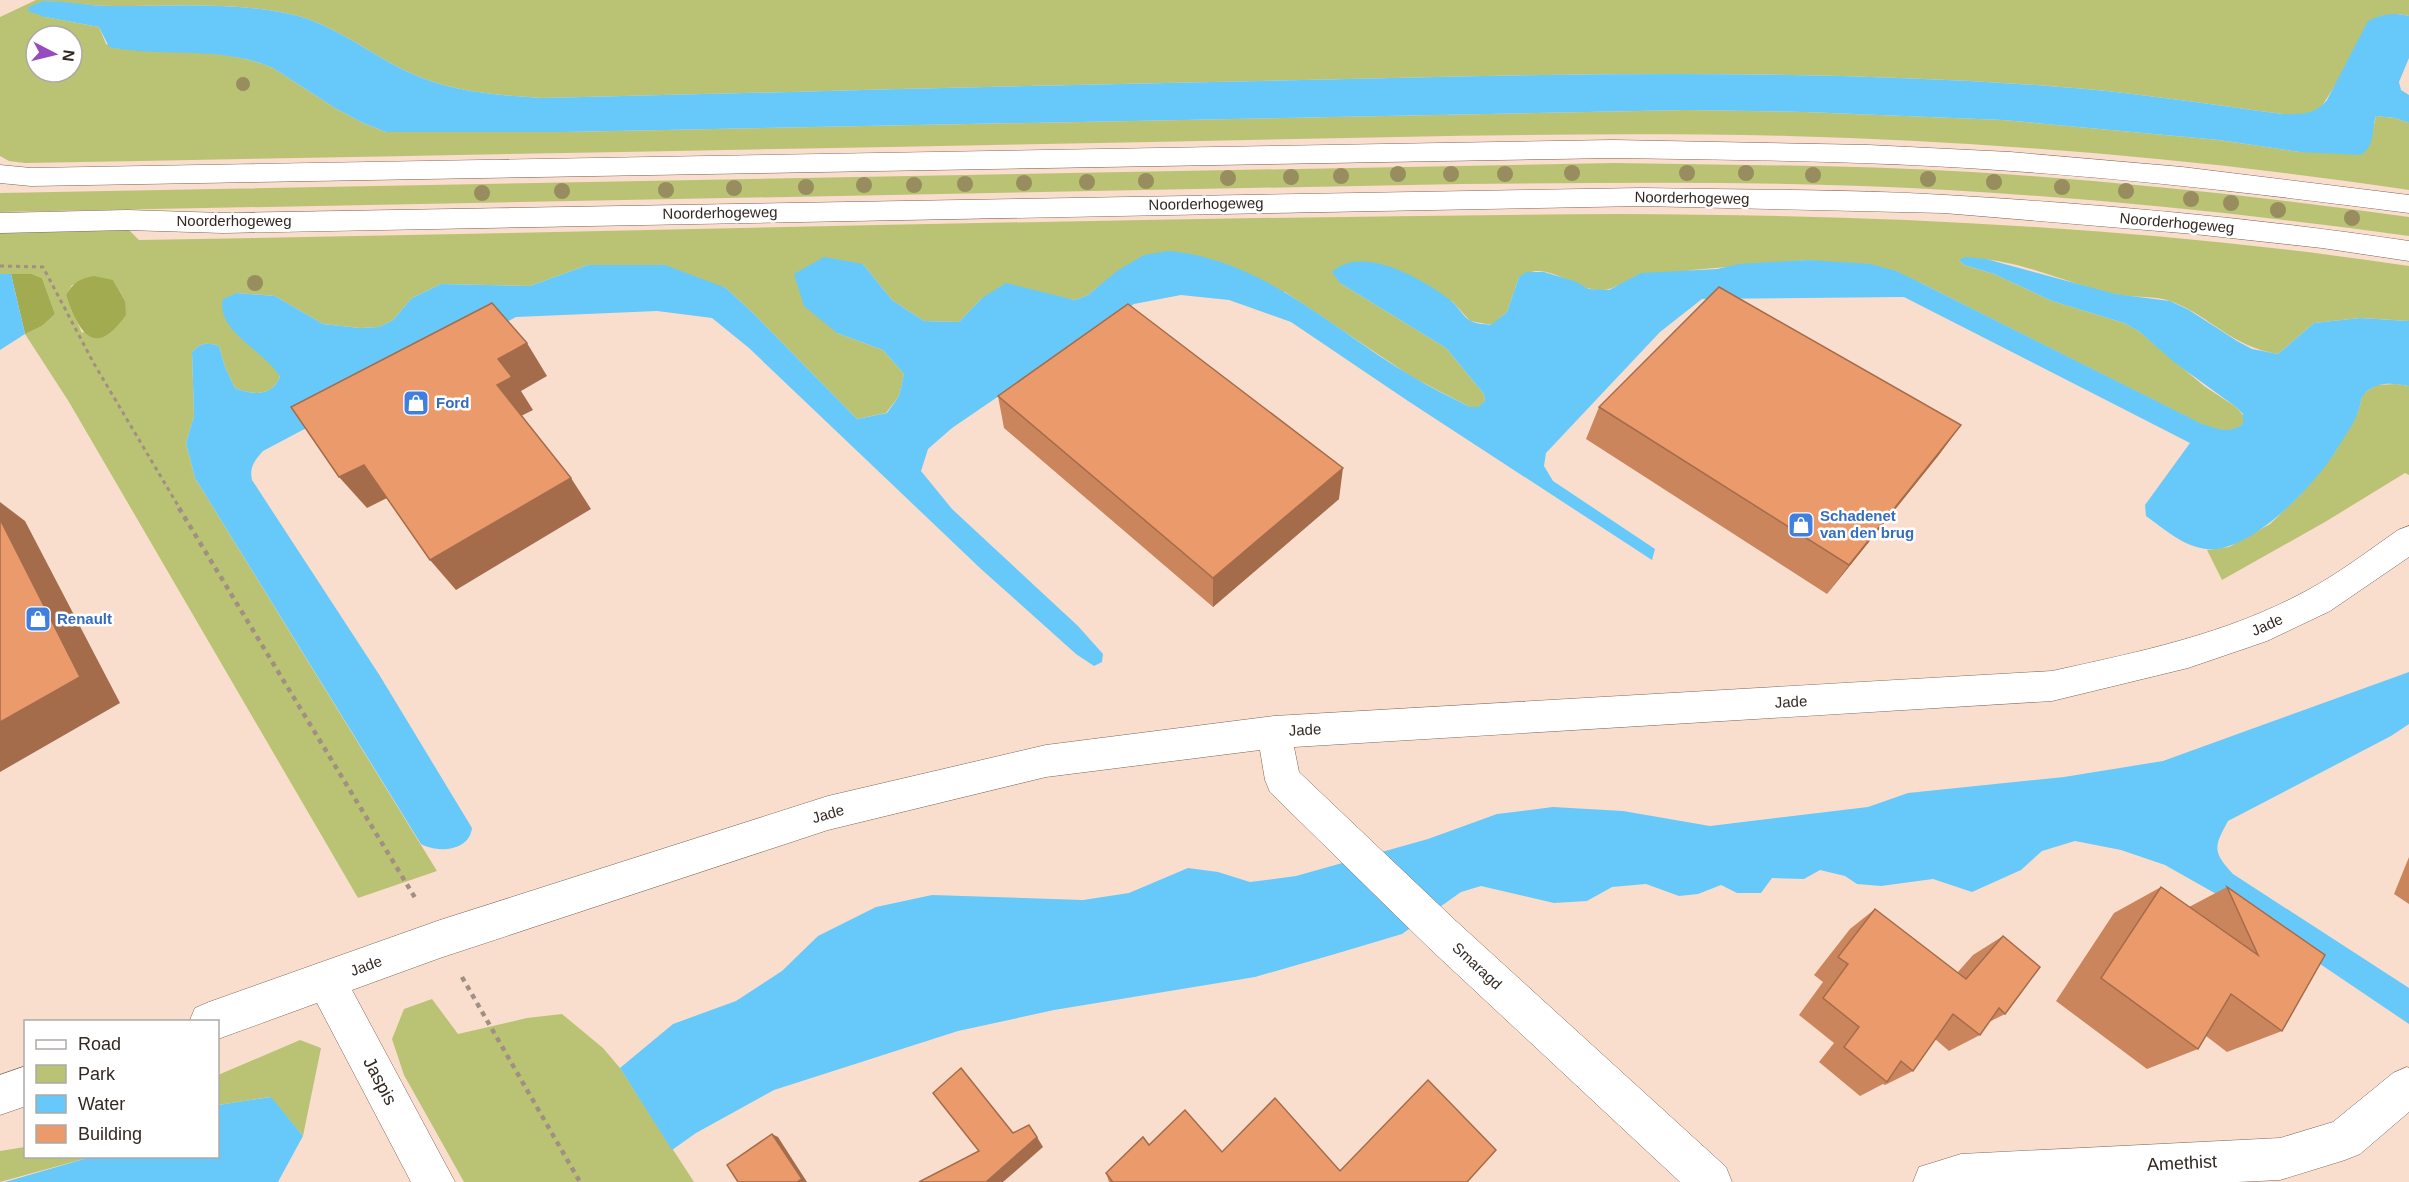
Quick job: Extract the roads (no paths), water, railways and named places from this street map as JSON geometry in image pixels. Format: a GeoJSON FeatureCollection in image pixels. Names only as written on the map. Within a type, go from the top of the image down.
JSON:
{"type":"FeatureCollection","features":[{"type":"Feature","properties":{"kind":"main road"},"geometry":{"type":"LineString","coordinates":[[0,174],[31,177],[1396,151],[1613,149],[1869,154],[2048,164],[2250,184],[2409,204]]}},
{"type":"Feature","properties":{"kind":"main road","name":"Noorderhogeweg"},"geometry":{"type":"LineString","coordinates":[[0,223],[127,220],[235,223],[1642,198],[1944,204],[2194,224],[2322,238],[2409,251]]}},
{"type":"Feature","properties":{"kind":"main road","name":"Jade"},"geometry":{"type":"LineString","coordinates":[[215,1020],[440,939],[828,813],[1046,761],[1274,732],[2052,686],[2164,661],[2250,633],[2318,601],[2402,552]]}},
{"type":"Feature","properties":{"kind":"main road","name":"Smaragd"},"geometry":{"type":"LineString","coordinates":[[1274,732],[1283,780],[1442,934],[1711,1182]]}},
{"type":"Feature","properties":{"kind":"main road","name":"Jaspis"},"geometry":{"type":"LineString","coordinates":[[326,980],[434,1182]]}},
{"type":"Feature","properties":{"kind":"main road"},"geometry":{"type":"LineString","coordinates":[[0,1095],[24,1087]]}},
{"type":"Feature","properties":{"kind":"main road","name":"Amethist"},"geometry":{"type":"LineString","coordinates":[[1934,1182],[1961,1174],[2280,1159],[2344,1139],[2407,1087],[2409,1088]]}},
{"type":"Feature","properties":{"kind":"water"},"geometry":{"type":"Polygon","coordinates":[[[43,1],[103,6],[226,6],[294,15],[324,26],[424,79],[474,91],[542,98],[1490,76],[1676,74],[1955,80],[2078,88],[2283,114],[2307,113],[2318,109],[2327,100],[2368,21],[2383,15],[2398,14],[2409,16],[2409,58],[2399,82],[2401,90],[2409,95],[2409,123],[2395,118],[2376,116],[2369,148],[2360,155],[2300,152],[2219,140],[2003,120],[1687,110],[564,132],[386,132],[335,108],[273,68],[253,61],[212,54],[150,52],[109,47],[99,27],[45,17],[28,11],[29,7],[43,1]]]}},
{"type":"Feature","properties":{"kind":"water"},"geometry":{"type":"Polygon","coordinates":[[[1168,251],[1203,257],[1267,282],[1413,377],[1470,407],[1478,407],[1485,401],[1484,394],[1446,348],[1340,283],[1332,272],[1345,264],[1359,262],[1375,263],[1392,268],[1424,283],[1453,302],[1471,321],[1491,325],[1507,312],[1519,277],[1526,272],[1544,272],[1574,281],[1589,289],[1609,290],[1641,273],[1717,269],[1739,264],[1808,260],[1871,264],[1896,271],[1921,283],[2202,424],[2228,430],[2243,424],[2243,414],[2236,407],[2174,362],[2140,332],[2124,323],[2052,301],[1994,274],[1964,265],[1959,260],[1965,257],[1986,259],[2115,294],[2170,301],[2189,310],[2252,349],[2278,354],[2314,323],[2360,318],[2409,321],[2409,386],[2381,384],[2366,392],[2355,419],[2337,449],[2298,497],[2261,529],[2242,541],[2223,548],[2206,549],[2182,541],[2146,516],[2145,505],[2190,443],[1904,297],[1702,299],[1660,332],[1546,453],[1544,466],[1553,481],[1655,549],[1652,560],[1291,322],[1229,300],[1181,295],[1134,304],[952,428],[928,449],[921,471],[952,509],[1078,626],[1103,654],[1102,662],[1094,666],[1076,654],[981,569],[749,348],[712,318],[657,311],[516,317],[263,451],[251,471],[252,480],[380,676],[472,828],[465,842],[459,846],[443,849],[421,844],[195,478],[186,443],[194,416],[192,352],[198,347],[207,344],[219,346],[225,367],[235,388],[261,393],[272,388],[280,377],[227,321],[223,311],[223,299],[237,293],[275,296],[323,324],[360,328],[379,327],[393,320],[412,298],[441,284],[530,286],[588,265],[665,265],[726,288],[857,419],[887,413],[899,396],[904,374],[883,350],[837,333],[804,306],[794,274],[824,257],[863,264],[892,300],[924,321],[959,322],[982,298],[1006,283],[1075,300],[1088,295],[1117,271],[1144,255],[1168,251]]]}},
{"type":"Feature","properties":{"kind":"water"},"geometry":{"type":"Polygon","coordinates":[[[0,274],[11,274],[25,334],[0,350],[0,274]]]}},
{"type":"Feature","properties":{"kind":"water"},"geometry":{"type":"Polygon","coordinates":[[[2409,672],[2409,724],[2391,736],[2228,821],[2217,849],[2221,860],[2233,874],[2409,988],[2409,1024],[2218,895],[2165,865],[2121,850],[2075,841],[2042,851],[2021,870],[1972,892],[1933,879],[1881,886],[1857,884],[1845,876],[1820,870],[1804,879],[1772,878],[1761,893],[1737,893],[1721,885],[1698,894],[1679,896],[1646,884],[1612,887],[1587,901],[1554,903],[1481,886],[1461,892],[1402,934],[1335,954],[1255,977],[1054,1010],[958,1031],[774,1090],[696,1133],[672,1150],[620,1068],[673,1024],[736,1001],[782,971],[818,936],[876,907],[932,895],[1083,900],[1129,893],[1188,868],[1218,872],[1250,882],[1296,876],[1428,839],[1497,814],[1553,807],[1623,811],[1710,826],[1868,807],[1908,793],[2064,777],[2163,761],[2409,672]]]}},
{"type":"Feature","properties":{"kind":"water"},"geometry":{"type":"Polygon","coordinates":[[[271,1097],[303,1136],[278,1182],[5,1182],[88,1158],[219,1158],[219,1105],[271,1097]]]}},
{"type":"Feature","properties":{"kind":"place","name":"Ford"},"geometry":{"type":"Point","coordinates":[416,403]}},
{"type":"Feature","properties":{"kind":"place","name":"Schadenet van den brug"},"geometry":{"type":"Point","coordinates":[1801,525]}},
{"type":"Feature","properties":{"kind":"place","name":"Renault"},"geometry":{"type":"Point","coordinates":[38,619]}}]}
